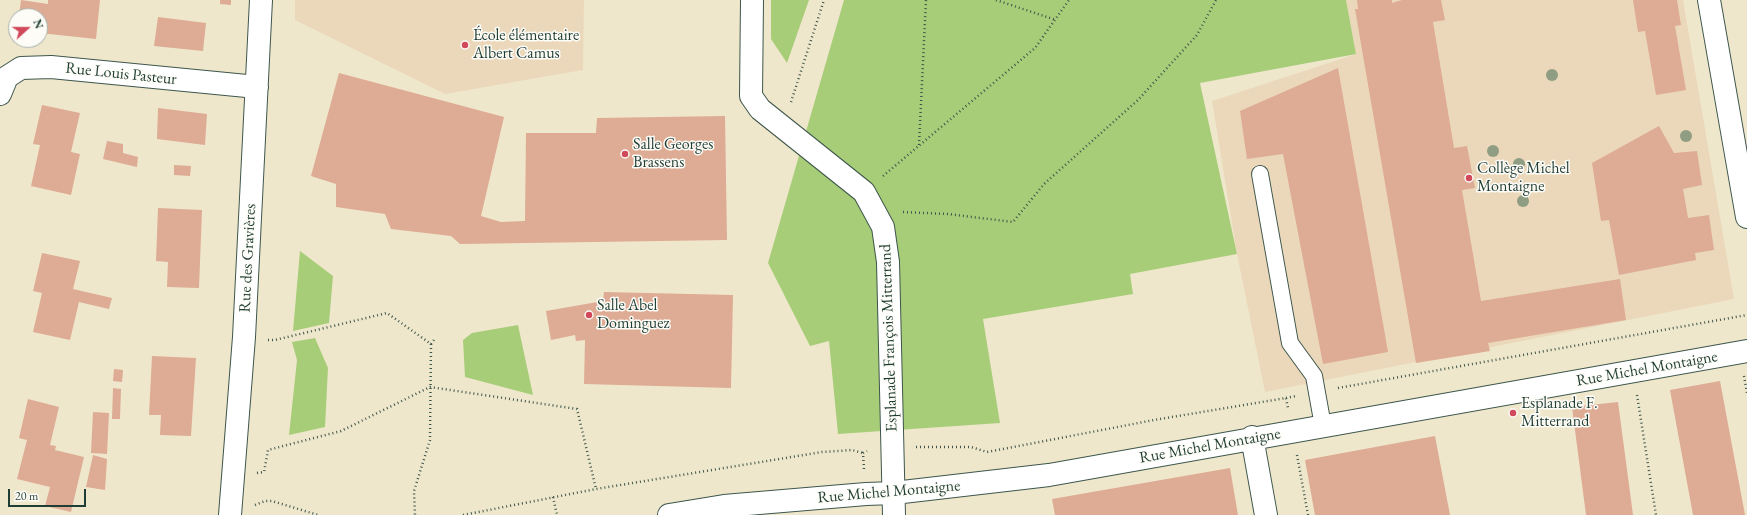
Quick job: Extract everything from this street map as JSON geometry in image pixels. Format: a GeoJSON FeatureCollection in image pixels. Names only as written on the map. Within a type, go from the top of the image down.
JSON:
{"type":"FeatureCollection","features":[{"type":"Feature","properties":{"kind":"street","name":"Rue des Gravières"},"geometry":{"type":"LineString","coordinates":[[230,515],[244,337],[261,0]]}},
{"type":"Feature","properties":{"kind":"street","name":"Esplanade François Mitterrand"},"geometry":{"type":"LineString","coordinates":[[752,0],[751,96],[760,109],[869,201],[883,227],[888,262],[894,515]]}},
{"type":"Feature","properties":{"kind":"street"},"geometry":{"type":"LineString","coordinates":[[1709,0],[1747,217]]}},
{"type":"Feature","properties":{"kind":"street","name":"Rue Louis Pasteur"},"geometry":{"type":"LineString","coordinates":[[0,94],[7,77],[22,68],[51,67],[257,87]]}},
{"type":"Feature","properties":{"kind":"street","name":"Rue Michel Montaigne"},"geometry":{"type":"LineString","coordinates":[[669,515],[724,506],[894,493],[1048,475],[1252,437],[1323,426],[1747,351]]}},
{"type":"Feature","properties":{"kind":"street"},"geometry":{"type":"LineString","coordinates":[[1252,437],[1266,515]]}},
{"type":"Feature","properties":{"kind":"lane"},"geometry":{"type":"LineString","coordinates":[[1260,174],[1290,343],[1314,376],[1323,426]]}},
{"type":"Feature","properties":{"kind":"path"},"geometry":{"type":"LineString","coordinates":[[794,92],[824,0]]}},
{"type":"Feature","properties":{"kind":"path"},"geometry":{"type":"LineString","coordinates":[[919,146],[926,0]]}},
{"type":"Feature","properties":{"kind":"path"},"geometry":{"type":"LineString","coordinates":[[996,0],[1056,20]]}},
{"type":"Feature","properties":{"kind":"path"},"geometry":{"type":"LineString","coordinates":[[869,201],[919,146],[1035,48],[1069,0]]}},
{"type":"Feature","properties":{"kind":"path"},"geometry":{"type":"LineString","coordinates":[[869,201],[948,214],[1013,222],[1044,184],[1138,100],[1197,35],[1216,0]]}},
{"type":"Feature","properties":{"kind":"path"},"geometry":{"type":"LineString","coordinates":[[244,337],[275,340],[387,312],[430,344]]}},
{"type":"Feature","properties":{"kind":"path"},"geometry":{"type":"LineString","coordinates":[[1286,398],[1747,315]]}},
{"type":"Feature","properties":{"kind":"path"},"geometry":{"type":"LineString","coordinates":[[415,515],[414,490],[430,440],[430,344],[434,340]]}},
{"type":"Feature","properties":{"kind":"path"},"geometry":{"type":"LineString","coordinates":[[1634,371],[1656,515]]}},
{"type":"Feature","properties":{"kind":"path"},"geometry":{"type":"LineString","coordinates":[[233,475],[264,472],[268,450],[341,432],[430,387],[577,409],[596,489]]}},
{"type":"Feature","properties":{"kind":"path"},"geometry":{"type":"LineString","coordinates":[[463,515],[596,489],[822,452],[852,450],[863,453]]}},
{"type":"Feature","properties":{"kind":"path"},"geometry":{"type":"LineString","coordinates":[[553,497],[557,515]]}},
{"type":"Feature","properties":{"kind":"path"},"geometry":{"type":"LineString","coordinates":[[251,508],[265,501],[272,501],[318,515]]}},
{"type":"Feature","properties":{"kind":"shaded area","name":"École élémentaire Albert Camus"},"geometry":{"type":"Polygon","coordinates":[[[295,0],[584,0],[583,70],[445,94],[295,20],[295,0]]]}},
{"type":"Feature","properties":{"kind":"shaded area","name":"Collège Michel Montaigne"},"geometry":{"type":"Polygon","coordinates":[[[1346,0],[1683,0],[1734,299],[1265,392],[1237,254],[1212,101],[1356,54],[1346,0]]]}},
{"type":"Feature","properties":{"kind":"green space"},"geometry":{"type":"Polygon","coordinates":[[[771,0],[809,0],[787,63],[771,39],[771,0]]]}},
{"type":"Feature","properties":{"kind":"green space"},"geometry":{"type":"Polygon","coordinates":[[[844,0],[1346,0],[1356,54],[1200,83],[1237,254],[1130,274],[1133,294],[983,319],[1000,423],[838,434],[829,341],[810,346],[768,263],[844,0]]]}},
{"type":"Feature","properties":{"kind":"green space"},"geometry":{"type":"Polygon","coordinates":[[[300,251],[333,276],[329,323],[293,331],[300,251]]]}},
{"type":"Feature","properties":{"kind":"green space"},"geometry":{"type":"Polygon","coordinates":[[[518,325],[533,395],[465,377],[463,340],[472,333],[518,325]]]}},
{"type":"Feature","properties":{"kind":"green space"},"geometry":{"type":"Polygon","coordinates":[[[315,338],[328,368],[325,427],[289,435],[297,360],[292,342],[315,338]]]}},
{"type":"Feature","properties":{"kind":"building"},"geometry":{"type":"Polygon","coordinates":[[[21,0],[48,4],[48,0],[100,0],[96,39],[48,34],[48,8],[20,8],[21,0]]]}},
{"type":"Feature","properties":{"kind":"building"},"geometry":{"type":"Polygon","coordinates":[[[220,0],[231,0],[231,5],[220,4],[220,0]]]}},
{"type":"Feature","properties":{"kind":"building"},"geometry":{"type":"Polygon","coordinates":[[[1357,0],[1392,0],[1392,3],[1402,0],[1441,0],[1445,20],[1433,22],[1454,148],[1467,146],[1475,188],[1462,190],[1481,301],[1620,279],[1626,320],[1488,343],[1490,351],[1416,363],[1355,9],[1358,9],[1357,0]]]}},
{"type":"Feature","properties":{"kind":"building"},"geometry":{"type":"Polygon","coordinates":[[[1633,0],[1677,0],[1681,25],[1675,26],[1686,90],[1656,95],[1645,31],[1638,32],[1633,0]]]}},
{"type":"Feature","properties":{"kind":"building"},"geometry":{"type":"Polygon","coordinates":[[[158,17],[206,23],[203,51],[154,46],[158,17]]]}},
{"type":"Feature","properties":{"kind":"building"},"geometry":{"type":"Polygon","coordinates":[[[1338,68],[1388,352],[1323,364],[1283,154],[1247,159],[1240,111],[1338,68]]]}},
{"type":"Feature","properties":{"kind":"building","name":"Salle Georges Brassens"},"geometry":{"type":"Polygon","coordinates":[[[339,73],[504,117],[481,216],[501,222],[525,221],[526,133],[596,133],[597,118],[725,116],[727,240],[460,244],[451,236],[391,229],[385,214],[336,207],[336,184],[311,176],[339,73]]]}},
{"type":"Feature","properties":{"kind":"building"},"geometry":{"type":"Polygon","coordinates":[[[42,105],[80,113],[71,152],[80,154],[71,195],[31,186],[40,145],[33,144],[42,105]]]}},
{"type":"Feature","properties":{"kind":"building"},"geometry":{"type":"Polygon","coordinates":[[[158,108],[207,114],[205,145],[157,139],[158,108]]]}},
{"type":"Feature","properties":{"kind":"building"},"geometry":{"type":"Polygon","coordinates":[[[1659,126],[1674,153],[1697,151],[1702,185],[1683,189],[1688,218],[1709,215],[1714,250],[1695,253],[1696,260],[1619,275],[1609,220],[1601,221],[1592,163],[1659,126]]]}},
{"type":"Feature","properties":{"kind":"building"},"geometry":{"type":"Polygon","coordinates":[[[107,141],[123,144],[123,153],[138,157],[137,167],[103,159],[107,141]]]}},
{"type":"Feature","properties":{"kind":"building"},"geometry":{"type":"Polygon","coordinates":[[[174,165],[191,166],[190,176],[174,175],[174,165]]]}},
{"type":"Feature","properties":{"kind":"building"},"geometry":{"type":"Polygon","coordinates":[[[158,208],[202,210],[199,288],[167,287],[168,262],[156,261],[158,208]]]}},
{"type":"Feature","properties":{"kind":"building"},"geometry":{"type":"Polygon","coordinates":[[[42,253],[80,261],[73,289],[112,298],[109,309],[79,302],[70,340],[33,332],[42,293],[33,291],[42,253]]]}},
{"type":"Feature","properties":{"kind":"building"},"geometry":{"type":"Polygon","coordinates":[[[604,292],[733,295],[731,388],[584,384],[585,340],[576,341],[575,335],[551,340],[546,311],[603,301],[604,292]]]}},
{"type":"Feature","properties":{"kind":"building"},"geometry":{"type":"Polygon","coordinates":[[[152,356],[196,358],[191,436],[160,435],[161,415],[149,415],[152,356]]]}},
{"type":"Feature","properties":{"kind":"building"},"geometry":{"type":"Polygon","coordinates":[[[114,369],[123,370],[122,382],[113,381],[114,369]]]}},
{"type":"Feature","properties":{"kind":"building"},"geometry":{"type":"Polygon","coordinates":[[[1720,381],[1745,515],[1693,515],[1670,390],[1720,381]]]}},
{"type":"Feature","properties":{"kind":"building"},"geometry":{"type":"Polygon","coordinates":[[[113,388],[121,389],[120,419],[112,419],[113,388]]]}},
{"type":"Feature","properties":{"kind":"building"},"geometry":{"type":"Polygon","coordinates":[[[28,399],[59,407],[50,445],[56,446],[55,450],[84,457],[71,512],[45,506],[50,487],[17,479],[27,440],[19,438],[28,399]]]}},
{"type":"Feature","properties":{"kind":"building"},"geometry":{"type":"Polygon","coordinates":[[[1618,402],[1633,515],[1586,515],[1572,407],[1618,402]]]}},
{"type":"Feature","properties":{"kind":"building"},"geometry":{"type":"Polygon","coordinates":[[[93,412],[109,413],[107,454],[91,453],[93,412]]]}},
{"type":"Feature","properties":{"kind":"building"},"geometry":{"type":"Polygon","coordinates":[[[1435,436],[1450,515],[1315,515],[1305,460],[1435,436]]]}},
{"type":"Feature","properties":{"kind":"building"},"geometry":{"type":"Polygon","coordinates":[[[93,455],[107,459],[105,490],[86,487],[93,455]]]}},
{"type":"Feature","properties":{"kind":"building"},"geometry":{"type":"Polygon","coordinates":[[[1230,468],[1238,515],[1055,515],[1052,499],[1230,468]]]}},
{"type":"Feature","properties":{"kind":"place","name":"École élémentaire Albert Camus"},"geometry":{"type":"Point","coordinates":[465,45]}},
{"type":"Feature","properties":{"kind":"place","name":"Salle Georges Brassens"},"geometry":{"type":"Point","coordinates":[625,154]}},
{"type":"Feature","properties":{"kind":"place","name":"Collège Michel Montaigne"},"geometry":{"type":"Point","coordinates":[1469,178]}},
{"type":"Feature","properties":{"kind":"place","name":"Salle Abel Dominguez"},"geometry":{"type":"Point","coordinates":[589,315]}},
{"type":"Feature","properties":{"kind":"place","name":"Esplanade F. Mitterrand"},"geometry":{"type":"Point","coordinates":[1513,413]}}]}
